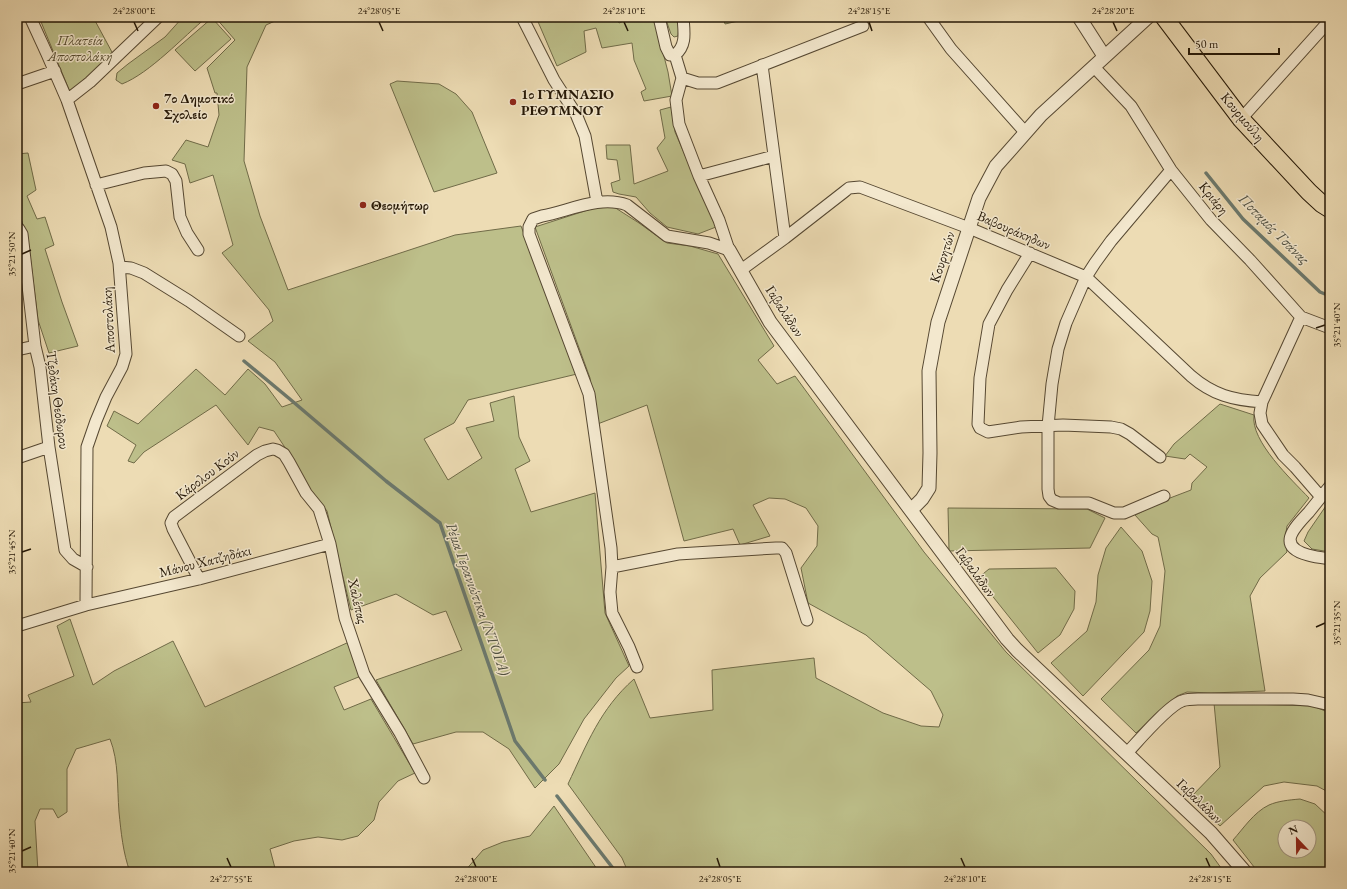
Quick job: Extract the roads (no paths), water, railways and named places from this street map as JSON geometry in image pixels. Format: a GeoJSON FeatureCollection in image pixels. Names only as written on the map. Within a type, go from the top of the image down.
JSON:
{"type":"FeatureCollection","features":[{"type":"Feature","properties":{"kind":"main road","name":"Κουρμούλη"},"geometry":{"type":"LineString","coordinates":[[1164,17],[1241,119],[1309,192],[1330,209]]}},
{"type":"Feature","properties":{"kind":"street","name":"Αποστολάκη"},"geometry":{"type":"LineString","coordinates":[[30,17],[67,100],[111,227],[120,267],[126,354],[122,367],[96,421],[87,447],[86,606]]}},
{"type":"Feature","properties":{"kind":"street"},"geometry":{"type":"LineString","coordinates":[[67,100],[90,82],[158,17]]}},
{"type":"Feature","properties":{"kind":"street"},"geometry":{"type":"LineString","coordinates":[[522,17],[554,80],[576,114],[584,136],[597,202]]}},
{"type":"Feature","properties":{"kind":"street"},"geometry":{"type":"LineString","coordinates":[[658,17],[670,55],[676,56]]}},
{"type":"Feature","properties":{"kind":"street"},"geometry":{"type":"LineString","coordinates":[[676,56],[684,42],[683,17]]}},
{"type":"Feature","properties":{"kind":"street"},"geometry":{"type":"LineString","coordinates":[[928,17],[951,49],[1025,132]]}},
{"type":"Feature","properties":{"kind":"street"},"geometry":{"type":"LineString","coordinates":[[1079,17],[1104,56]]}},
{"type":"Feature","properties":{"kind":"street","name":"Κουρητών"},"geometry":{"type":"LineString","coordinates":[[911,510],[922,499],[929,488],[929,371],[934,340],[938,322],[979,198],[996,166],[1025,132],[1104,56],[1148,17]]}},
{"type":"Feature","properties":{"kind":"street"},"geometry":{"type":"LineString","coordinates":[[1241,119],[1330,20]]}},
{"type":"Feature","properties":{"kind":"street"},"geometry":{"type":"LineString","coordinates":[[682,78],[698,83],[717,83],[863,26]]}},
{"type":"Feature","properties":{"kind":"street"},"geometry":{"type":"LineString","coordinates":[[676,56],[682,78],[676,100],[679,124],[699,176],[716,213],[729,250]]}},
{"type":"Feature","properties":{"kind":"street"},"geometry":{"type":"LineString","coordinates":[[762,65],[785,238]]}},
{"type":"Feature","properties":{"kind":"street","name":"Κριάρη"},"geometry":{"type":"LineString","coordinates":[[1094,67],[1131,106],[1171,170],[1211,220],[1250,260],[1301,317],[1330,328]]}},
{"type":"Feature","properties":{"kind":"street"},"geometry":{"type":"LineString","coordinates":[[17,84],[55,71]]}},
{"type":"Feature","properties":{"kind":"street"},"geometry":{"type":"LineString","coordinates":[[699,176],[774,156]]}},
{"type":"Feature","properties":{"kind":"street"},"geometry":{"type":"LineString","coordinates":[[1164,496],[1131,510],[1119,513],[1089,503],[1059,502],[1052,500],[1049,496],[1048,489],[1048,426],[1052,384],[1060,339],[1086,277],[1111,241],[1171,170]]}},
{"type":"Feature","properties":{"kind":"street"},"geometry":{"type":"LineString","coordinates":[[96,185],[144,173],[166,171],[172,174],[176,181],[180,217],[187,233],[198,250]]}},
{"type":"Feature","properties":{"kind":"street","name":"Βαβουράκηδων"},"geometry":{"type":"LineString","coordinates":[[741,270],[844,192],[854,187],[865,189],[969,228],[1086,277],[1203,386],[1216,393],[1236,400],[1262,402]]}},
{"type":"Feature","properties":{"kind":"street"},"geometry":{"type":"LineString","coordinates":[[637,667],[612,613],[610,592],[612,567],[611,548],[589,394],[529,234],[529,227],[533,218],[597,202],[619,202],[626,205],[667,236],[709,243],[729,250]]}},
{"type":"Feature","properties":{"kind":"street","name":"Τζεδάκη Θεόδωρου"},"geometry":{"type":"LineString","coordinates":[[17,228],[22,234],[49,447],[65,550],[73,559],[87,567]]}},
{"type":"Feature","properties":{"kind":"street","name":"Γαβαλάδων"},"geometry":{"type":"LineString","coordinates":[[729,250],[773,326],[1007,639],[1211,833],[1245,872]]}},
{"type":"Feature","properties":{"kind":"street"},"geometry":{"type":"LineString","coordinates":[[1030,253],[989,324],[980,378],[978,424],[982,430],[988,432],[1021,427],[1089,425],[1121,429],[1160,457]]}},
{"type":"Feature","properties":{"kind":"street"},"geometry":{"type":"LineString","coordinates":[[120,267],[131,268],[144,273],[171,289],[239,336]]}},
{"type":"Feature","properties":{"kind":"street"},"geometry":{"type":"LineString","coordinates":[[1301,317],[1262,402],[1260,413],[1262,424],[1282,455],[1295,467],[1320,497]]}},
{"type":"Feature","properties":{"kind":"street"},"geometry":{"type":"LineString","coordinates":[[17,350],[36,346]]}},
{"type":"Feature","properties":{"kind":"street"},"geometry":{"type":"LineString","coordinates":[[17,458],[49,447]]}},
{"type":"Feature","properties":{"kind":"street","name":"Χαλέπας"},"geometry":{"type":"LineString","coordinates":[[257,456],[265,451],[273,450],[277,450],[284,454],[306,493],[319,509],[330,544],[345,618],[364,674],[400,733],[424,778]]}},
{"type":"Feature","properties":{"kind":"street","name":"Κάρολου Κούν"},"geometry":{"type":"LineString","coordinates":[[199,579],[171,523],[174,517],[257,456]]}},
{"type":"Feature","properties":{"kind":"street"},"geometry":{"type":"LineString","coordinates":[[1330,486],[1293,529],[1290,541],[1296,550],[1308,555],[1330,559]]}},
{"type":"Feature","properties":{"kind":"street","name":"Μάνου Χατζηδάκι"},"geometry":{"type":"LineString","coordinates":[[86,606],[199,579],[330,544]]}},
{"type":"Feature","properties":{"kind":"street"},"geometry":{"type":"LineString","coordinates":[[612,567],[678,554],[782,548],[786,553],[807,620]]}},
{"type":"Feature","properties":{"kind":"street"},"geometry":{"type":"LineString","coordinates":[[17,626],[86,606]]}},
{"type":"Feature","properties":{"kind":"street"},"geometry":{"type":"LineString","coordinates":[[1127,753],[1160,718],[1176,704],[1182,701],[1198,699],[1293,699],[1308,700],[1330,705]]}},
{"type":"Feature","properties":{"kind":"waterway","name":"Ποταμός Τσάνας"},"geometry":{"type":"LineString","coordinates":[[1206,173],[1243,219],[1320,292],[1330,296]]}},
{"type":"Feature","properties":{"kind":"waterway","name":"Ρέμα Γερανιώτικα (ΝΤΟΓΑ)"},"geometry":{"type":"LineString","coordinates":[[244,361],[386,481],[440,523],[515,741],[545,780]]}},
{"type":"Feature","properties":{"kind":"waterway","name":"Ρέμα Γερανιώτικα (ΝΤΟΓΑ)"},"geometry":{"type":"LineString","coordinates":[[557,796],[612,867],[614,872]]}},
{"type":"Feature","properties":{"kind":"place","name":"1ο ΓΥΜΝΑΣΙΟ ΡΕΘΥΜΝΟΥ"},"geometry":{"type":"Point","coordinates":[513,102]}},
{"type":"Feature","properties":{"kind":"place","name":"7ο Δημοτικό Σχολείο"},"geometry":{"type":"Point","coordinates":[156,106]}},
{"type":"Feature","properties":{"kind":"place","name":"Θεομήτωρ"},"geometry":{"type":"Point","coordinates":[363,205]}},
{"type":"Feature","properties":{"kind":"park label","name":"Πλατεία Αποστολάκη"},"geometry":{"type":"Point","coordinates":[80,48]}}]}
